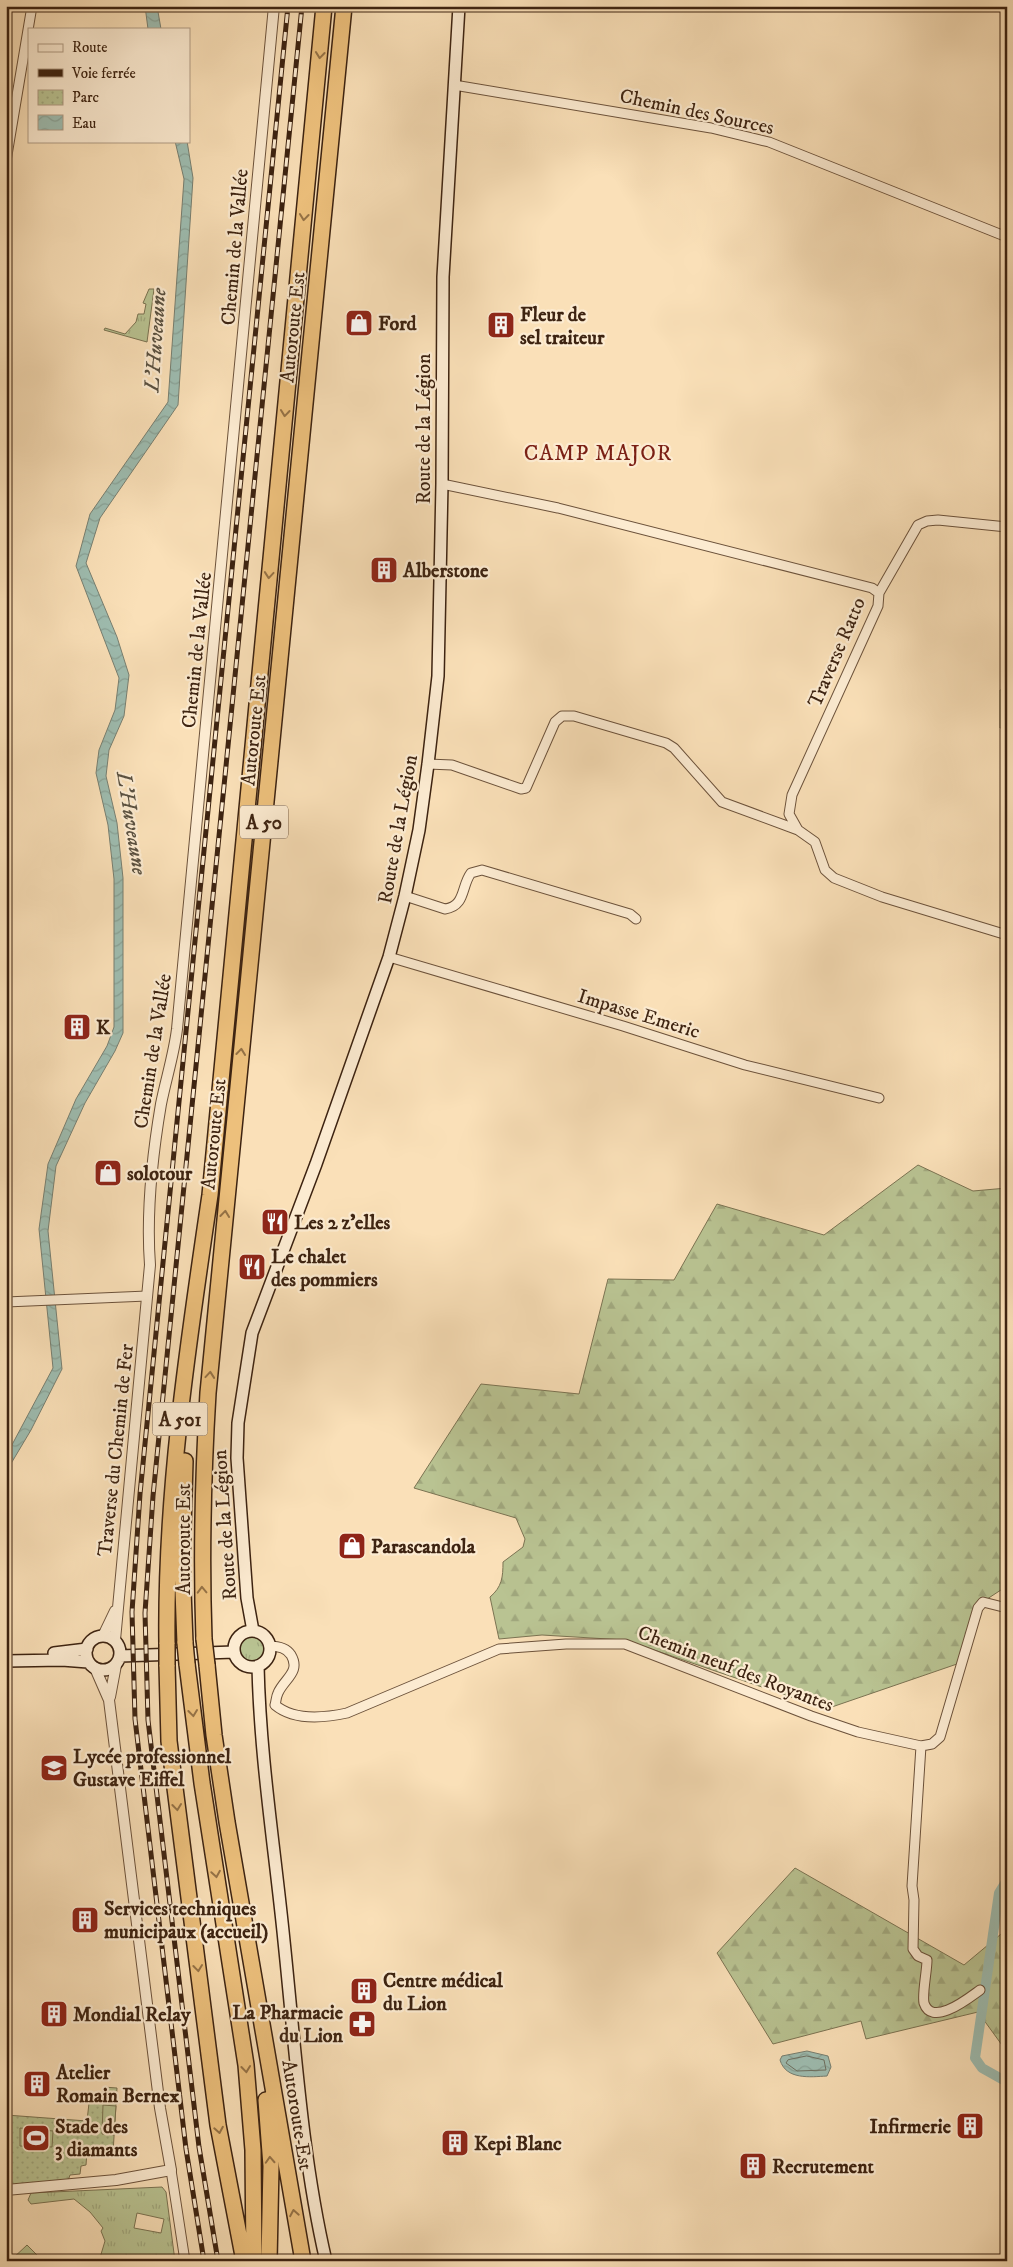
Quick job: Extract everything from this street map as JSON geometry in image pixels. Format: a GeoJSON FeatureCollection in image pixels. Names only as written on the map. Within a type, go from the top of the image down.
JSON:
{"type":"FeatureCollection","features":[{"type":"Feature","properties":{"kind":"highway","name":"Autoroute Est"},"geometry":{"type":"LineString","coordinates":[[244,2261],[218,2124],[169,1742],[167,1591],[174,1476],[188,1341],[210,1195],[324,6]]}},
{"type":"Feature","properties":{"kind":"highway","name":"Autoroute Est"},"geometry":{"type":"LineString","coordinates":[[302,2261],[227,1822],[214,1735],[204,1639],[201,1560],[202,1493],[208,1393],[344,6]]}},
{"type":"Feature","properties":{"kind":"highway","name":"A 50"},"geometry":{"type":"LineString","coordinates":[[210,1195],[186,1443],[182,1564],[185,1643],[202,1783],[246,2065],[253,2150],[254,2261]]}},
{"type":"Feature","properties":{"kind":"highway","name":"A 50"},"geometry":{"type":"LineString","coordinates":[[227,1822],[266,2102],[271,2166],[269,2261]]}},
{"type":"Feature","properties":{"kind":"main road","name":"Route de la Légion"},"geometry":{"type":"LineString","coordinates":[[253,1631],[246,1582],[237,1458],[238,1423],[252,1333],[313,1173],[389,957],[405,896],[419,830],[428,764],[438,676],[442,484],[443,277],[459,6]]}},
{"type":"Feature","properties":{"kind":"main road"},"geometry":{"type":"LineString","coordinates":[[258,1666],[243,1664],[236,1658],[234,1652],[238,1638],[243,1634],[253,1631],[263,1636],[269,1646],[268,1656],[258,1666],[262,1729],[296,2064],[315,2208],[326,2261]]}},
{"type":"Feature","properties":{"kind":"main road"},"geometry":{"type":"LineString","coordinates":[[6,1654],[46,1657],[110,1670],[118,1661],[120,1651],[115,1640],[103,1636],[93,1640],[87,1649],[46,1657],[6,1661]]}},
{"type":"Feature","properties":{"kind":"main road"},"geometry":{"type":"LineString","coordinates":[[87,1649],[92,1665]]}},
{"type":"Feature","properties":{"kind":"main road"},"geometry":{"type":"LineString","coordinates":[[118,1661],[234,1652]]}},
{"type":"Feature","properties":{"kind":"street"},"geometry":{"type":"LineString","coordinates":[[28,28],[32,6]]}},
{"type":"Feature","properties":{"kind":"street","name":"Chemin de la Vallée"},"geometry":{"type":"LineString","coordinates":[[147,1296],[150,1265],[147,1232],[152,1166],[178,1019],[274,6]]}},
{"type":"Feature","properties":{"kind":"street"},"geometry":{"type":"LineString","coordinates":[[6,161],[28,30]]}},
{"type":"Feature","properties":{"kind":"street","name":"Chemin des Sources"},"geometry":{"type":"LineString","coordinates":[[454,85],[711,128],[769,142],[1007,237]]}},
{"type":"Feature","properties":{"kind":"street","name":"Traverse Ratto"},"geometry":{"type":"LineString","coordinates":[[442,484],[558,508],[872,588],[878,594],[878,606],[792,795],[789,814],[798,830],[815,842],[825,870],[834,878],[882,897],[1007,935]]}},
{"type":"Feature","properties":{"kind":"street"},"geometry":{"type":"LineString","coordinates":[[878,594],[918,524],[938,520],[1007,527]]}},
{"type":"Feature","properties":{"kind":"street"},"geometry":{"type":"LineString","coordinates":[[428,764],[452,765],[521,789],[526,788],[555,722],[562,716],[574,716],[666,743],[674,748],[722,802],[798,830]]}},
{"type":"Feature","properties":{"kind":"street"},"geometry":{"type":"LineString","coordinates":[[405,896],[445,909],[451,908],[460,902],[471,873],[482,870],[630,914],[636,919]]}},
{"type":"Feature","properties":{"kind":"street","name":"Impasse Emeric"},"geometry":{"type":"LineString","coordinates":[[389,957],[623,1026],[745,1065],[879,1098]]}},
{"type":"Feature","properties":{"kind":"street"},"geometry":{"type":"LineString","coordinates":[[6,1302],[147,1296]]}},
{"type":"Feature","properties":{"kind":"street","name":"Traverse du Chemin de Fer"},"geometry":{"type":"LineString","coordinates":[[115,1640],[147,1296]]}},
{"type":"Feature","properties":{"kind":"street"},"geometry":{"type":"LineString","coordinates":[[980,1990],[952,2009],[936,2013],[928,2010],[924,2002],[928,1960],[918,1956],[913,1950],[914,1900],[912,1886],[921,1746],[932,1744],[940,1737],[978,1608],[984,1602],[1007,1608]]}},
{"type":"Feature","properties":{"kind":"street","name":"Traverse du Chemin de Fer"},"geometry":{"type":"LineString","coordinates":[[103,1636],[117,1608]]}},
{"type":"Feature","properties":{"kind":"street","name":"Chemin neuf des Royantes"},"geometry":{"type":"LineString","coordinates":[[269,1646],[278,1646],[289,1652],[295,1662],[294,1672],[278,1693],[275,1705],[284,1713],[304,1716],[332,1716],[347,1713],[499,1649],[566,1644],[625,1644],[811,1716],[858,1732],[921,1746]]}},
{"type":"Feature","properties":{"kind":"street"},"geometry":{"type":"LineString","coordinates":[[109,1700],[118,1661]]}},
{"type":"Feature","properties":{"kind":"street"},"geometry":{"type":"LineString","coordinates":[[92,1665],[109,1700],[160,2108],[185,2261]]}},
{"type":"Feature","properties":{"kind":"street"},"geometry":{"type":"LineString","coordinates":[[6,2190],[116,2180],[171,2170]]}},
{"type":"Feature","properties":{"kind":"green space"},"geometry":{"type":"Polygon","coordinates":[[[149,289],[154,289],[147,342],[104,330],[105,328],[125,334],[136,322],[138,314],[144,314],[146,304],[143,303],[149,289]]]}},
{"type":"Feature","properties":{"kind":"green space"},"geometry":{"type":"Polygon","coordinates":[[[1007,688],[1007,727],[1000,728],[1000,690],[1007,688]]]}},
{"type":"Feature","properties":{"kind":"green space"},"geometry":{"type":"Polygon","coordinates":[[[918,1165],[973,1191],[1007,1188],[1007,1586],[978,1605],[957,1664],[826,1709],[625,1640],[542,1635],[499,1639],[490,1597],[501,1581],[503,1562],[523,1547],[525,1539],[516,1518],[414,1488],[481,1384],[579,1394],[608,1279],[674,1280],[717,1204],[824,1235],[918,1165]]]}},
{"type":"Feature","properties":{"kind":"green space"},"geometry":{"type":"Polygon","coordinates":[[[252,1637],[260,1641],[264,1649],[260,1657],[252,1661],[244,1657],[240,1649],[244,1641],[252,1637]]]}},
{"type":"Feature","properties":{"kind":"green space"},"geometry":{"type":"Polygon","coordinates":[[[795,1868],[964,1965],[1007,1929],[1007,2052],[978,2012],[866,2039],[861,2021],[773,2044],[717,1953],[795,1868]]]}},
{"type":"Feature","properties":{"kind":"green space"},"geometry":{"type":"Polygon","coordinates":[[[103,2087],[117,2088],[113,2153],[87,2152],[86,2165],[81,2166],[80,2174],[70,2175],[68,2181],[6,2185],[6,2115],[87,2121],[90,2094],[102,2095],[103,2087]]]}},
{"type":"Feature","properties":{"kind":"green space"},"geometry":{"type":"Polygon","coordinates":[[[103,2105],[116,2106],[114,2135],[102,2134],[103,2105]]]}},
{"type":"Feature","properties":{"kind":"green space","name":"Stade des 3 diamants"},"geometry":{"type":"Polygon","coordinates":[[[20,2128],[53,2131],[52,2147],[20,2146],[20,2128]]]}},
{"type":"Feature","properties":{"kind":"green space"},"geometry":{"type":"Polygon","coordinates":[[[162,2187],[166,2192],[175,2261],[99,2261],[105,2241],[101,2231],[103,2228],[90,2212],[74,2199],[31,2204],[28,2200],[31,2193],[162,2187]],[[137,2213],[134,2228],[161,2233],[164,2219],[137,2213]]]}},
{"type":"Feature","properties":{"kind":"green space"},"geometry":{"type":"Polygon","coordinates":[[[27,2245],[43,2261],[10,2261],[27,2245]]]}},
{"type":"Feature","properties":{"kind":"water"},"geometry":{"type":"Polygon","coordinates":[[[145,6],[157,6],[161,28],[148,28],[145,6]]]}},
{"type":"Feature","properties":{"kind":"water"},"geometry":{"type":"Polygon","coordinates":[[[175,142],[187,142],[193,178],[178,405],[100,518],[86,563],[117,637],[129,675],[124,716],[109,750],[106,776],[117,823],[123,878],[123,1033],[115,1051],[85,1103],[56,1166],[48,1231],[62,1369],[31,1430],[6,1472],[6,1456],[53,1368],[39,1229],[48,1164],[76,1099],[107,1046],[114,1027],[114,879],[108,825],[96,773],[99,750],[115,710],[119,678],[76,566],[90,514],[168,402],[184,179],[175,142]]]}},
{"type":"Feature","properties":{"kind":"water"},"geometry":{"type":"Polygon","coordinates":[[[807,2051],[828,2056],[831,2067],[827,2076],[813,2077],[793,2074],[787,2071],[780,2060],[782,2056],[807,2051]]]}},
{"type":"Feature","properties":{"kind":"waterway"},"geometry":{"type":"LineString","coordinates":[[1007,1880],[999,1893],[975,2058],[982,2068],[1007,2082]]}},
{"type":"Feature","properties":{"kind":"railway"},"geometry":{"type":"LineString","coordinates":[[204,2261],[186,2149],[135,1719],[132,1612],[140,1494],[288,6]]}},
{"type":"Feature","properties":{"kind":"railway"},"geometry":{"type":"LineString","coordinates":[[218,2261],[199,2147],[148,1720],[145,1613],[153,1496],[302,6]]}},
{"type":"Feature","properties":{"kind":"place","name":"Ford"},"geometry":{"type":"Point","coordinates":[359,323]}},
{"type":"Feature","properties":{"kind":"place","name":"Fleur de sel traiteur"},"geometry":{"type":"Point","coordinates":[501,325]}},
{"type":"Feature","properties":{"kind":"place","name":"Alberstone"},"geometry":{"type":"Point","coordinates":[384,570]}},
{"type":"Feature","properties":{"kind":"place","name":"K"},"geometry":{"type":"Point","coordinates":[77,1027]}},
{"type":"Feature","properties":{"kind":"place","name":"solotour"},"geometry":{"type":"Point","coordinates":[108,1173]}},
{"type":"Feature","properties":{"kind":"place","name":"Les 2 z'elles"},"geometry":{"type":"Point","coordinates":[275,1222]}},
{"type":"Feature","properties":{"kind":"place","name":"Le chalet des pommiers"},"geometry":{"type":"Point","coordinates":[252,1267]}},
{"type":"Feature","properties":{"kind":"place","name":"Parascandola"},"geometry":{"type":"Point","coordinates":[352,1546]}},
{"type":"Feature","properties":{"kind":"place","name":"Lycée professionnel Gustave Eiffel"},"geometry":{"type":"Point","coordinates":[54,1768]}},
{"type":"Feature","properties":{"kind":"place","name":"Services techniques municipaux (accueil)"},"geometry":{"type":"Point","coordinates":[85,1920]}},
{"type":"Feature","properties":{"kind":"place","name":"Centre médical du Lion"},"geometry":{"type":"Point","coordinates":[364,1991]}},
{"type":"Feature","properties":{"kind":"place","name":"Mondial Relay"},"geometry":{"type":"Point","coordinates":[54,2014]}},
{"type":"Feature","properties":{"kind":"place","name":"La Pharmacie du Lion"},"geometry":{"type":"Point","coordinates":[362,2024]}},
{"type":"Feature","properties":{"kind":"place","name":"Atelier Romain Bernex"},"geometry":{"type":"Point","coordinates":[37,2084]}},
{"type":"Feature","properties":{"kind":"place","name":"Infirmerie"},"geometry":{"type":"Point","coordinates":[970,2126]}},
{"type":"Feature","properties":{"kind":"place","name":"Stade des 3 diamants"},"geometry":{"type":"Point","coordinates":[36,2138]}},
{"type":"Feature","properties":{"kind":"place","name":"Kepi Blanc"},"geometry":{"type":"Point","coordinates":[455,2143]}},
{"type":"Feature","properties":{"kind":"place","name":"Recrutement"},"geometry":{"type":"Point","coordinates":[753,2166]}},
{"type":"Feature","properties":{"kind":"district","name":"CAMP MAJOR"},"geometry":{"type":"Point","coordinates":[598,452]}},
{"type":"Feature","properties":{"kind":"water label","name":"L'Huveaune"},"geometry":{"type":"Point","coordinates":[155,340]}},
{"type":"Feature","properties":{"kind":"water label","name":"L'Huveaune"},"geometry":{"type":"Point","coordinates":[132,823]}}]}
